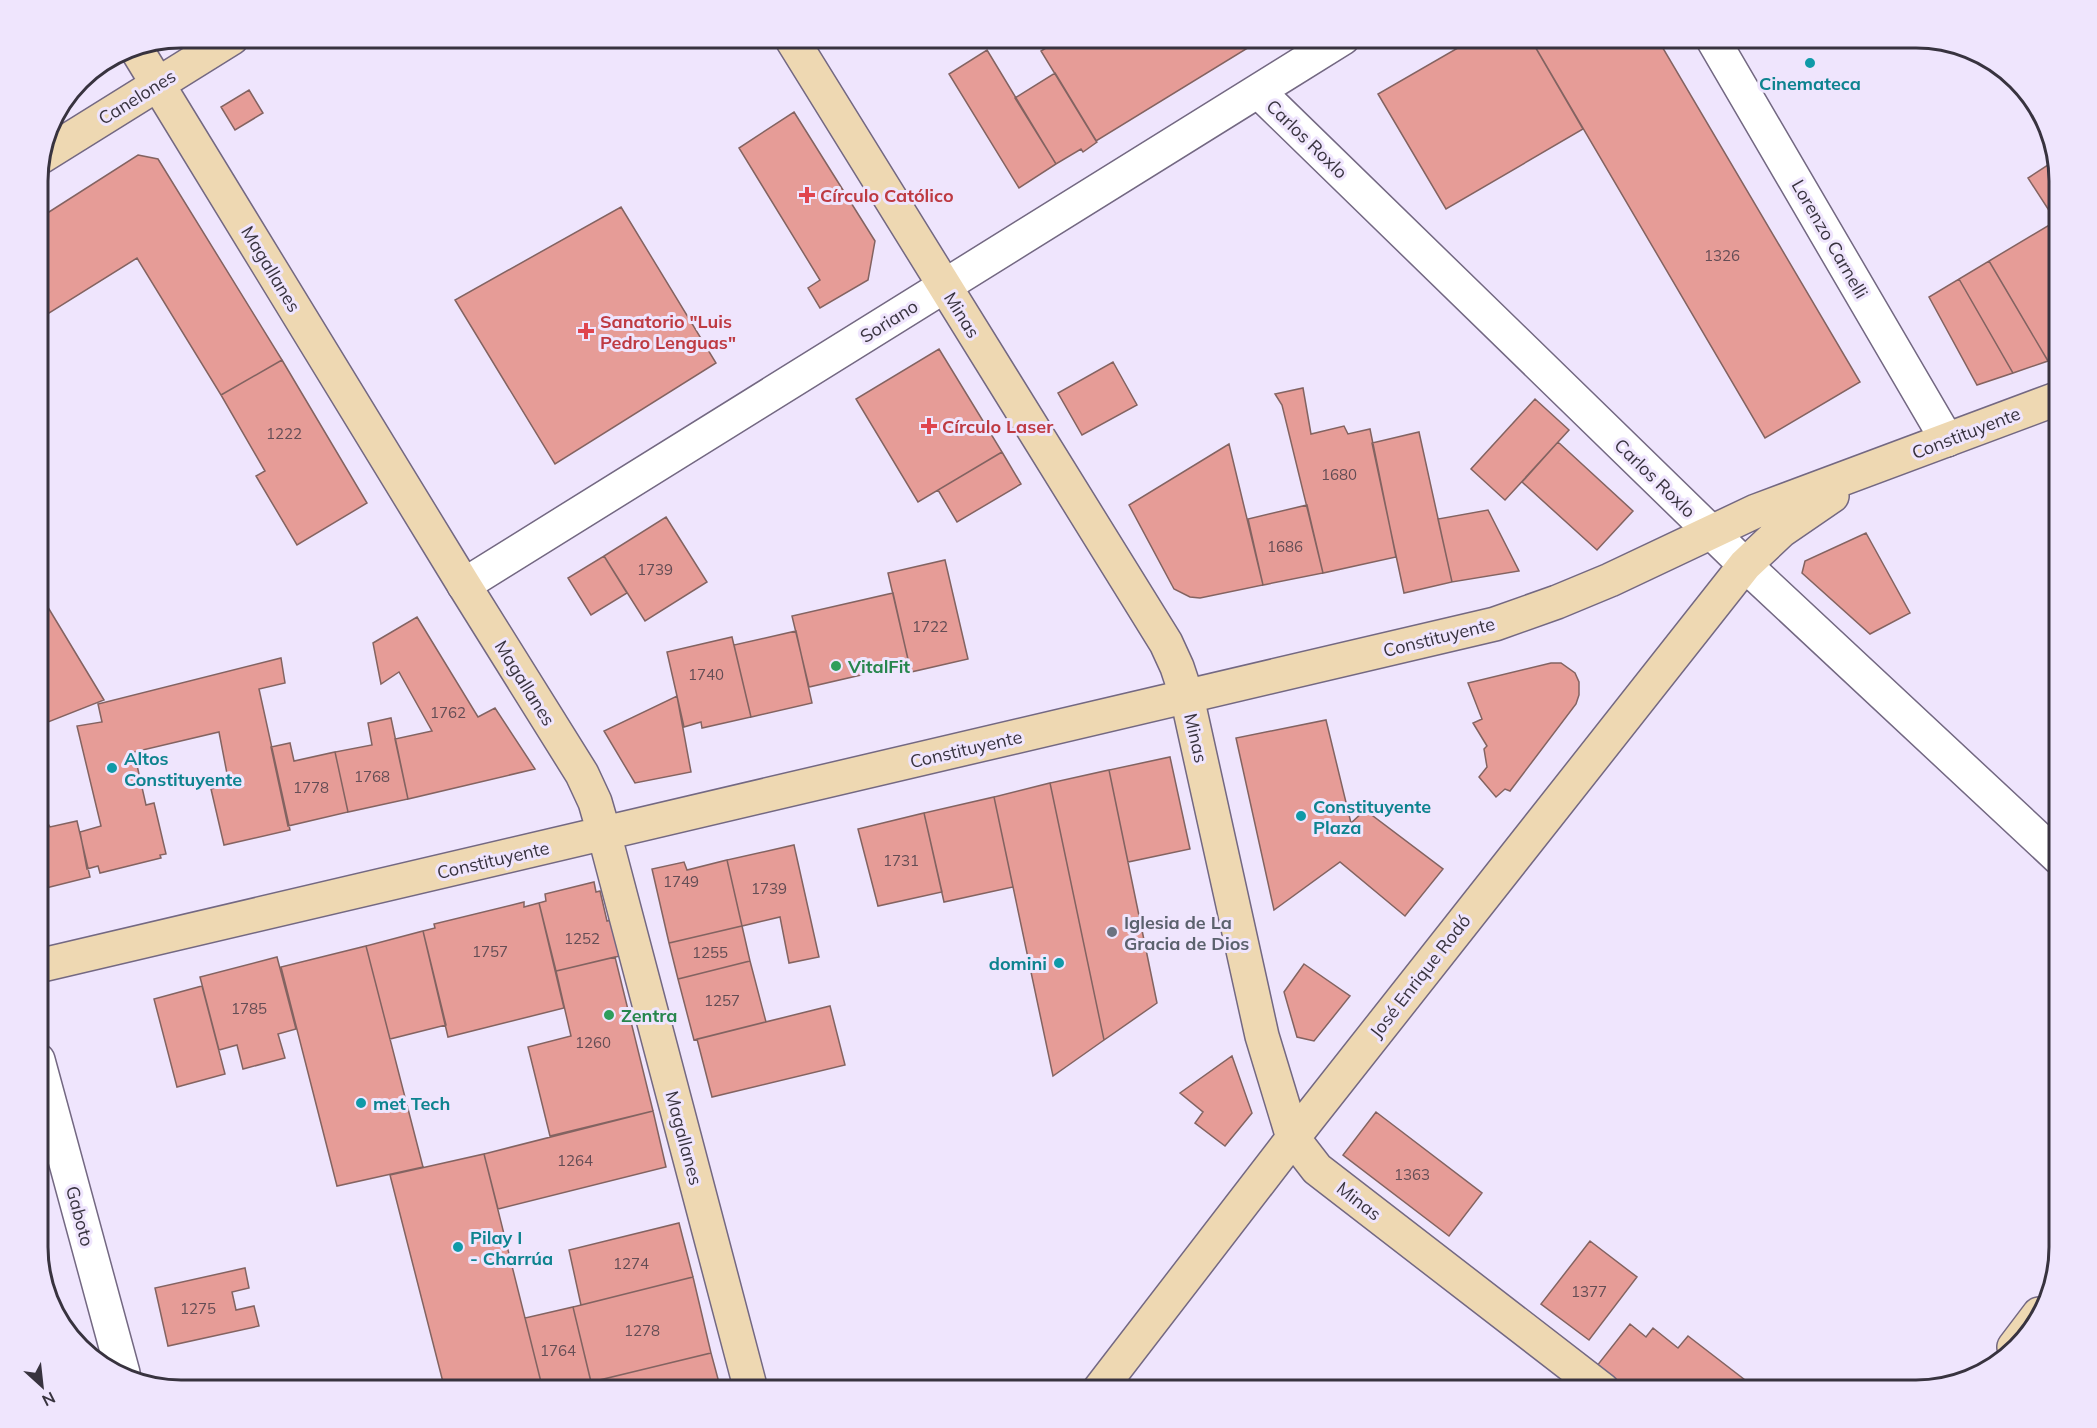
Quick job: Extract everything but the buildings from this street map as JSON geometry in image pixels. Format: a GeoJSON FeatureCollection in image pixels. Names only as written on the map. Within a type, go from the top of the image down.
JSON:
{"type":"FeatureCollection","features":[{"type":"Feature","properties":{"kind":"street","name":"Canelones"},"geometry":{"type":"LineString","coordinates":[[52,150],[216,48]]}},
{"type":"Feature","properties":{"kind":"street","name":"Minas"},"geometry":{"type":"LineString","coordinates":[[797,48],[1166,643],[1177,667],[1187,697],[1262,1036],[1293,1138],[1317,1169],[1590,1380]]}},
{"type":"Feature","properties":{"kind":"street","name":"Soriano"},"geometry":{"type":"LineString","coordinates":[[464,585],[1327,48]]}},
{"type":"Feature","properties":{"kind":"street","name":"Lorenzo Carnelli"},"geometry":{"type":"LineString","coordinates":[[1718,48],[1947,440]]}},
{"type":"Feature","properties":{"kind":"street","name":"Magallanes"},"geometry":{"type":"LineString","coordinates":[[140,55],[582,774],[595,802],[748,1380]]}},
{"type":"Feature","properties":{"kind":"street","name":"Carlos Roxlo"},"geometry":{"type":"LineString","coordinates":[[1258,91],[1745,565],[2049,848]]}},
{"type":"Feature","properties":{"kind":"street","name":"Constituyente"},"geometry":{"type":"LineString","coordinates":[[48,964],[1495,624],[1610,580],[1756,511],[2049,402]]}},
{"type":"Feature","properties":{"kind":"street","name":"Constituyente"},"geometry":{"type":"LineString","coordinates":[[1745,565],[1781,531],[1873,468]]}},
{"type":"Feature","properties":{"kind":"street","name":"José Enrique Rodó"},"geometry":{"type":"LineString","coordinates":[[1107,1380],[1293,1138],[1745,565]]}},
{"type":"Feature","properties":{"kind":"street","name":"Gaboto"},"geometry":{"type":"LineString","coordinates":[[48,1097],[121,1365]]}},
{"type":"Feature","properties":{"kind":"place","name":"Cinemateca"},"geometry":{"type":"Point","coordinates":[1810,63]}},
{"type":"Feature","properties":{"kind":"place","name":"Círculo Católico"},"geometry":{"type":"Point","coordinates":[807,195]}},
{"type":"Feature","properties":{"kind":"place","name":"Sanatorio \"Luis Pedro Lenguas\""},"geometry":{"type":"Point","coordinates":[586,331]}},
{"type":"Feature","properties":{"kind":"place","name":"Círculo Laser"},"geometry":{"type":"Point","coordinates":[929,426]}},
{"type":"Feature","properties":{"kind":"place","name":"VitalFit"},"geometry":{"type":"Point","coordinates":[836,666]}},
{"type":"Feature","properties":{"kind":"place","name":"Altos Constituyente"},"geometry":{"type":"Point","coordinates":[112,768]}},
{"type":"Feature","properties":{"kind":"place","name":"Constituyente Plaza"},"geometry":{"type":"Point","coordinates":[1301,816]}},
{"type":"Feature","properties":{"kind":"place","name":"Iglesia de La Gracia de Dios"},"geometry":{"type":"Point","coordinates":[1112,932]}},
{"type":"Feature","properties":{"kind":"place","name":"domini"},"geometry":{"type":"Point","coordinates":[1059,963]}},
{"type":"Feature","properties":{"kind":"place","name":"Zentra"},"geometry":{"type":"Point","coordinates":[609,1015]}},
{"type":"Feature","properties":{"kind":"place","name":"met Tech"},"geometry":{"type":"Point","coordinates":[361,1103]}},
{"type":"Feature","properties":{"kind":"place","name":"Pilay I - Charrúa"},"geometry":{"type":"Point","coordinates":[458,1247]}}]}
